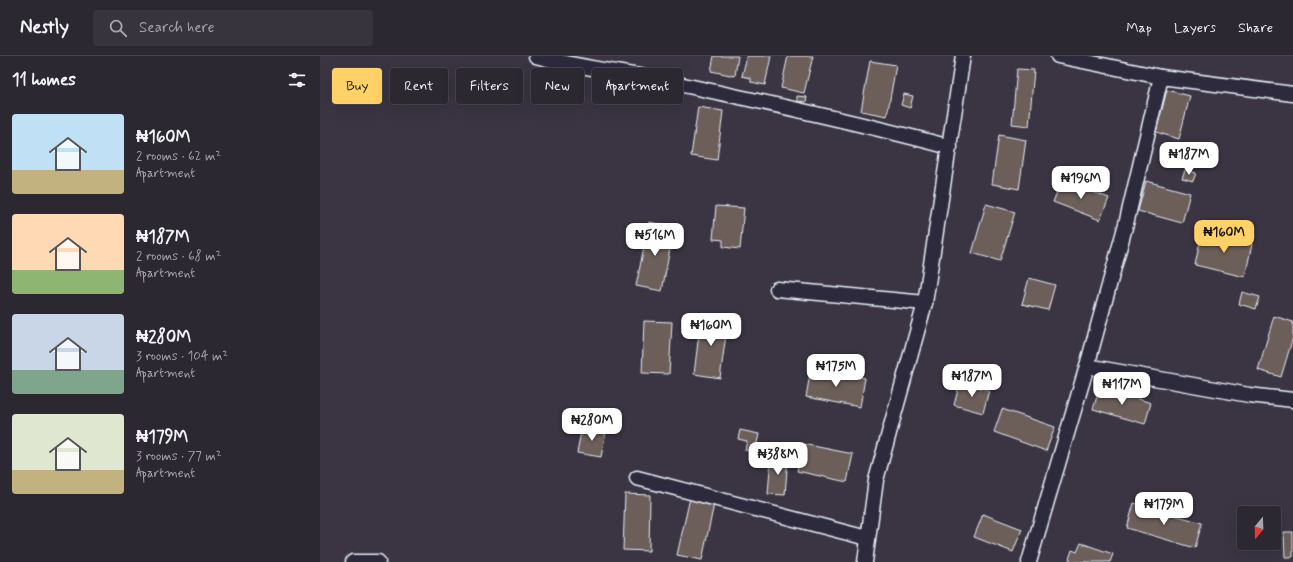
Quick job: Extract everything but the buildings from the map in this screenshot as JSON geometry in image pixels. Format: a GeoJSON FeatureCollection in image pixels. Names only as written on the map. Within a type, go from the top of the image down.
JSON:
{"type":"FeatureCollection","features":[{"type":"Feature","properties":{"kind":"street"},"geometry":{"type":"LineString","coordinates":[[536,56],[554,61],[641,76],[808,112],[950,147]]}},
{"type":"Feature","properties":{"kind":"street"},"geometry":{"type":"LineString","coordinates":[[865,562],[867,538],[876,480],[925,303],[963,56]]}},
{"type":"Feature","properties":{"kind":"street"},"geometry":{"type":"LineString","coordinates":[[1058,56],[1161,77],[1293,94]]}},
{"type":"Feature","properties":{"kind":"street"},"geometry":{"type":"LineString","coordinates":[[1029,562],[1087,366],[1127,220],[1161,77]]}},
{"type":"Feature","properties":{"kind":"street"},"geometry":{"type":"LineString","coordinates":[[777,289],[925,303]]}},
{"type":"Feature","properties":{"kind":"street"},"geometry":{"type":"LineString","coordinates":[[1087,366],[1249,395],[1293,400]]}},
{"type":"Feature","properties":{"kind":"street"},"geometry":{"type":"LineString","coordinates":[[637,478],[867,538]]}},
{"type":"Feature","properties":{"kind":"street"},"geometry":{"type":"LineString","coordinates":[[353,562],[378,562]]}}]}
